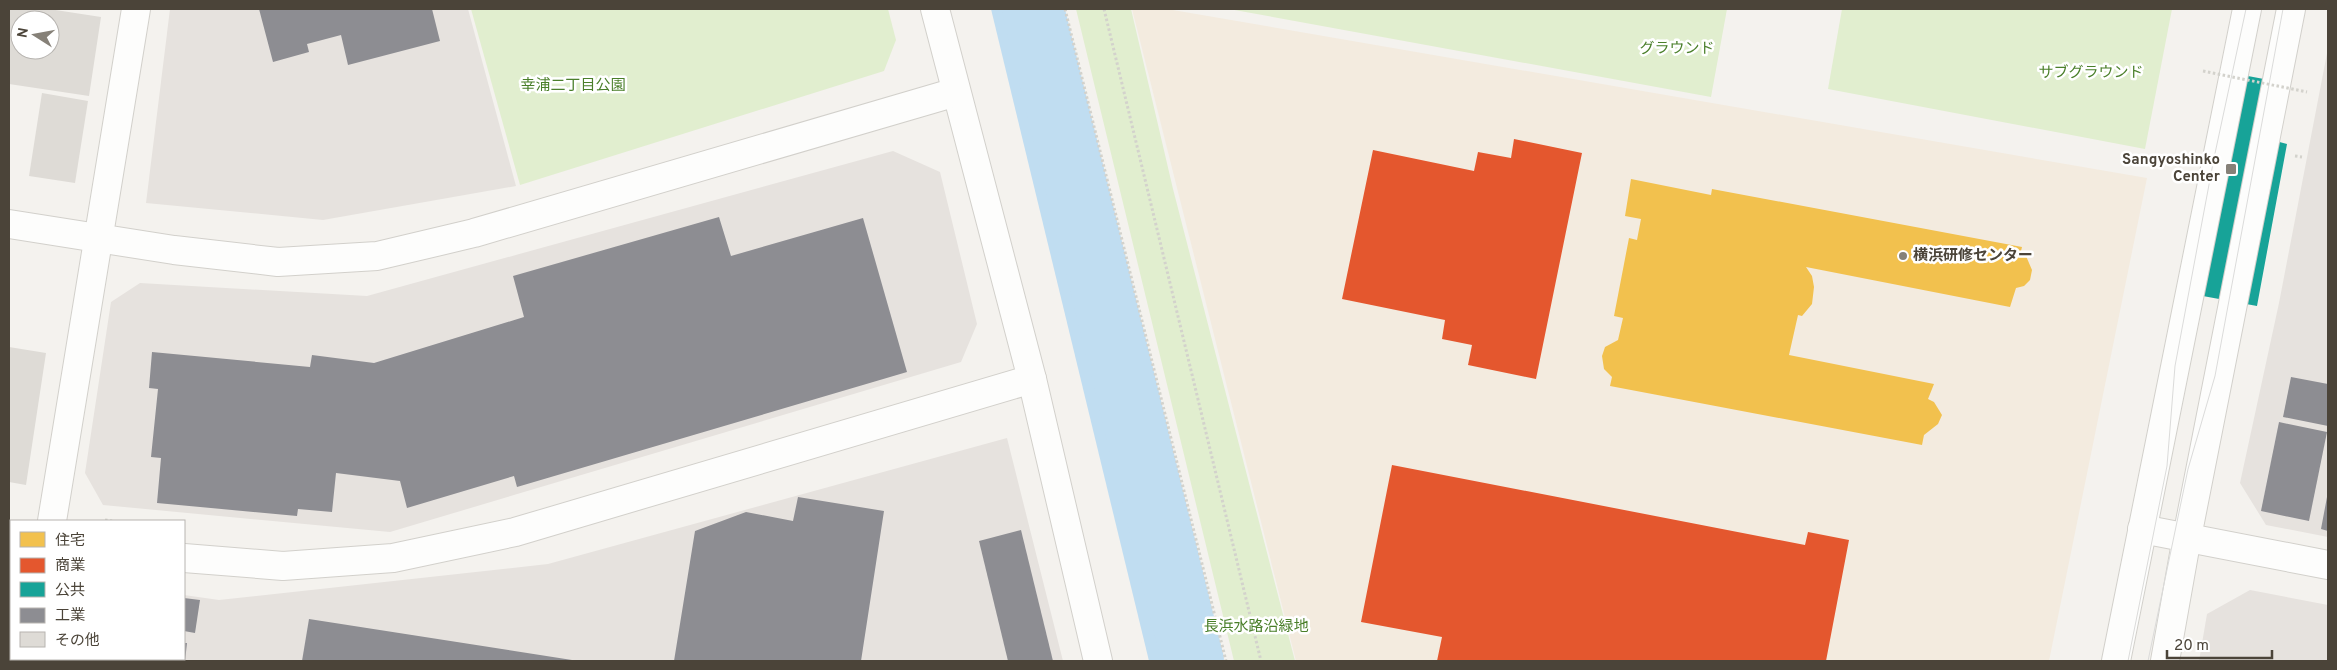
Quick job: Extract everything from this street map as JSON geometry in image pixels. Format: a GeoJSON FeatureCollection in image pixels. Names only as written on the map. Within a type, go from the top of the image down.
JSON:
{"type":"FeatureCollection","features":[{"type":"Feature","properties":{"kind":"street"},"geometry":{"type":"LineString","coordinates":[[52,520],[136,9]]}},
{"type":"Feature","properties":{"kind":"street"},"geometry":{"type":"LineString","coordinates":[[935,9],[1032,379],[1098,661]]}},
{"type":"Feature","properties":{"kind":"street"},"geometry":{"type":"LineString","coordinates":[[2116,661],[2246,9]]}},
{"type":"Feature","properties":{"kind":"street"},"geometry":{"type":"LineString","coordinates":[[2166,661],[2187,537],[2291,9]]}},
{"type":"Feature","properties":{"kind":"street"},"geometry":{"type":"LineString","coordinates":[[9,224],[174,250],[278,262],[377,256],[474,233],[956,92]]}},
{"type":"Feature","properties":{"kind":"street"},"geometry":{"type":"LineString","coordinates":[[185,558],[283,566],[393,558],[515,532],[1032,379]]}},
{"type":"Feature","properties":{"kind":"street"},"geometry":{"type":"LineString","coordinates":[[2142,529],[2328,565]]}},
{"type":"Feature","properties":{"kind":"path"},"geometry":{"type":"LineString","coordinates":[[1065,9],[1226,661]]}},
{"type":"Feature","properties":{"kind":"path"},"geometry":{"type":"LineString","coordinates":[[1104,9],[1261,661]]}},
{"type":"Feature","properties":{"kind":"path"},"geometry":{"type":"LineString","coordinates":[[2203,71],[2307,92]]}},
{"type":"Feature","properties":{"kind":"path"},"geometry":{"type":"LineString","coordinates":[[2295,157],[2302,157]]}},
{"type":"Feature","properties":{"kind":"shaded area"},"geometry":{"type":"Polygon","coordinates":[[[170,9],[468,9],[516,186],[323,220],[146,203],[170,9]]]}},
{"type":"Feature","properties":{"kind":"shaded area"},"geometry":{"type":"Polygon","coordinates":[[[1132,9],[1167,9],[2147,178],[2049,661],[1296,661],[1132,9]]]}},
{"type":"Feature","properties":{"kind":"shaded area"},"geometry":{"type":"Polygon","coordinates":[[[2328,48],[2328,537],[2266,525],[2240,483],[2279,303],[2328,48]]]}},
{"type":"Feature","properties":{"kind":"shaded area"},"geometry":{"type":"Polygon","coordinates":[[[893,151],[940,172],[977,324],[961,362],[390,532],[103,505],[85,473],[111,302],[140,283],[367,296],[893,151]]]}},
{"type":"Feature","properties":{"kind":"shaded area"},"geometry":{"type":"Polygon","coordinates":[[[1007,438],[1063,661],[9,661],[9,569],[10,660],[185,660],[185,595],[219,600],[548,564],[1007,438]]]}},
{"type":"Feature","properties":{"kind":"shaded area"},"geometry":{"type":"Polygon","coordinates":[[[2250,590],[2328,605],[2328,661],[2199,661],[2207,614],[2250,590]]]}},
{"type":"Feature","properties":{"kind":"green space","name":"幸浦二丁目公園"},"geometry":{"type":"Polygon","coordinates":[[[471,9],[888,9],[896,40],[884,71],[520,185],[471,9]]]}},
{"type":"Feature","properties":{"kind":"green space","name":"長浜水路沿緑地"},"geometry":{"type":"Polygon","coordinates":[[[1076,9],[1131,9],[1173,189],[1295,661],[1234,661],[1076,9]]]}},
{"type":"Feature","properties":{"kind":"green space","name":"グラウンド"},"geometry":{"type":"Polygon","coordinates":[[[1229,9],[1727,9],[1711,97],[1229,9]]]}},
{"type":"Feature","properties":{"kind":"green space","name":"サブグラウンド"},"geometry":{"type":"Polygon","coordinates":[[[1842,9],[2172,9],[2145,149],[1828,89],[1842,9]]]}},
{"type":"Feature","properties":{"kind":"water"},"geometry":{"type":"Polygon","coordinates":[[[991,9],[1033,9],[1191,661],[1149,661],[991,9]]]}},
{"type":"Feature","properties":{"kind":"building: 住宅"},"geometry":{"type":"Polygon","coordinates":[[[1631,179],[1711,195],[1712,189],[2022,247],[2020,255],[2026,256],[2032,270],[2030,280],[2024,286],[2016,288],[2010,307],[1806,267],[1812,276],[1814,287],[1812,304],[1802,316],[1798,315],[1789,355],[1934,384],[1928,399],[1934,402],[1942,415],[1938,424],[1924,435],[1922,445],[1610,386],[1612,377],[1604,369],[1602,356],[1605,347],[1618,340],[1623,318],[1614,316],[1629,238],[1637,240],[1641,219],[1625,216],[1631,179]]]}},
{"type":"Feature","properties":{"kind":"building: 商業"},"geometry":{"type":"Polygon","coordinates":[[[1514,139],[1582,153],[1536,379],[1468,365],[1472,345],[1442,339],[1445,320],[1342,299],[1373,150],[1474,171],[1478,152],[1511,158],[1514,139]]]}},
{"type":"Feature","properties":{"kind":"building: 商業"},"geometry":{"type":"Polygon","coordinates":[[[1392,465],[1805,545],[1808,532],[1849,540],[1826,661],[1437,661],[1442,637],[1361,622],[1392,465]]]}},
{"type":"Feature","properties":{"kind":"building: 公共"},"geometry":{"type":"Polygon","coordinates":[[[2232,73],[2285,83],[2272,140],[2287,144],[2257,306],[2192,294],[2232,73]]]}},
{"type":"Feature","properties":{"kind":"building: 工業"},"geometry":{"type":"Polygon","coordinates":[[[259,9],[432,9],[440,41],[348,65],[341,35],[307,44],[309,52],[273,62],[259,9]]]}},
{"type":"Feature","properties":{"kind":"building: 工業"},"geometry":{"type":"Polygon","coordinates":[[[719,217],[731,256],[863,218],[907,372],[517,487],[514,476],[407,508],[400,481],[336,473],[332,512],[298,509],[297,516],[157,503],[161,458],[151,457],[158,389],[149,388],[152,352],[310,367],[312,355],[374,363],[524,317],[513,276],[719,217]]]}},
{"type":"Feature","properties":{"kind":"building: 工業"},"geometry":{"type":"Polygon","coordinates":[[[2291,377],[2328,384],[2328,426],[2283,417],[2291,377]]]}},
{"type":"Feature","properties":{"kind":"building: 工業"},"geometry":{"type":"Polygon","coordinates":[[[2279,422],[2327,432],[2309,521],[2261,511],[2279,422]]]}},
{"type":"Feature","properties":{"kind":"building: 工業"},"geometry":{"type":"Polygon","coordinates":[[[798,497],[884,511],[861,661],[674,661],[695,531],[746,512],[793,521],[798,497]]]}},
{"type":"Feature","properties":{"kind":"building: 工業"},"geometry":{"type":"Polygon","coordinates":[[[2328,497],[2328,531],[2321,529],[2328,497]]]}},
{"type":"Feature","properties":{"kind":"building: 工業"},"geometry":{"type":"Polygon","coordinates":[[[1021,530],[1053,661],[1008,661],[979,541],[1021,530]]]}},
{"type":"Feature","properties":{"kind":"building: 工業"},"geometry":{"type":"Polygon","coordinates":[[[185,598],[200,600],[195,633],[185,631],[185,598]]]}},
{"type":"Feature","properties":{"kind":"building: 工業"},"geometry":{"type":"Polygon","coordinates":[[[309,619],[572,660],[572,661],[302,661],[309,619]]]}},
{"type":"Feature","properties":{"kind":"building: 工業"},"geometry":{"type":"Polygon","coordinates":[[[185,643],[187,643],[185,661],[98,661],[185,660],[185,643]]]}},
{"type":"Feature","properties":{"kind":"building: その他"},"geometry":{"type":"Polygon","coordinates":[[[9,9],[56,10],[10,10],[10,60],[60,60],[60,11],[101,17],[89,96],[9,84],[9,9]]]}},
{"type":"Feature","properties":{"kind":"building: その他"},"geometry":{"type":"Polygon","coordinates":[[[42,93],[88,101],[75,183],[29,176],[42,93]]]}},
{"type":"Feature","properties":{"kind":"building: その他"},"geometry":{"type":"Polygon","coordinates":[[[9,347],[46,353],[26,485],[9,482],[9,347]]]}},
{"type":"Feature","properties":{"kind":"waterway"},"geometry":{"type":"LineString","coordinates":[[1033,9],[1193,661]]}},
{"type":"Feature","properties":{"kind":"tram line"},"geometry":{"type":"LineString","coordinates":[[2128,661],[2167,466],[2175,366],[2214,158],[2246,9]]}},
{"type":"Feature","properties":{"kind":"tram line"},"geometry":{"type":"LineString","coordinates":[[2148,661],[2188,469],[2215,376],[2283,9]]}},
{"type":"Feature","properties":{"kind":"place","name":"Sangyoshinko Center"},"geometry":{"type":"Point","coordinates":[2231,169]}},
{"type":"Feature","properties":{"kind":"place","name":"横浜研修センター"},"geometry":{"type":"Point","coordinates":[1903,256]}}]}
